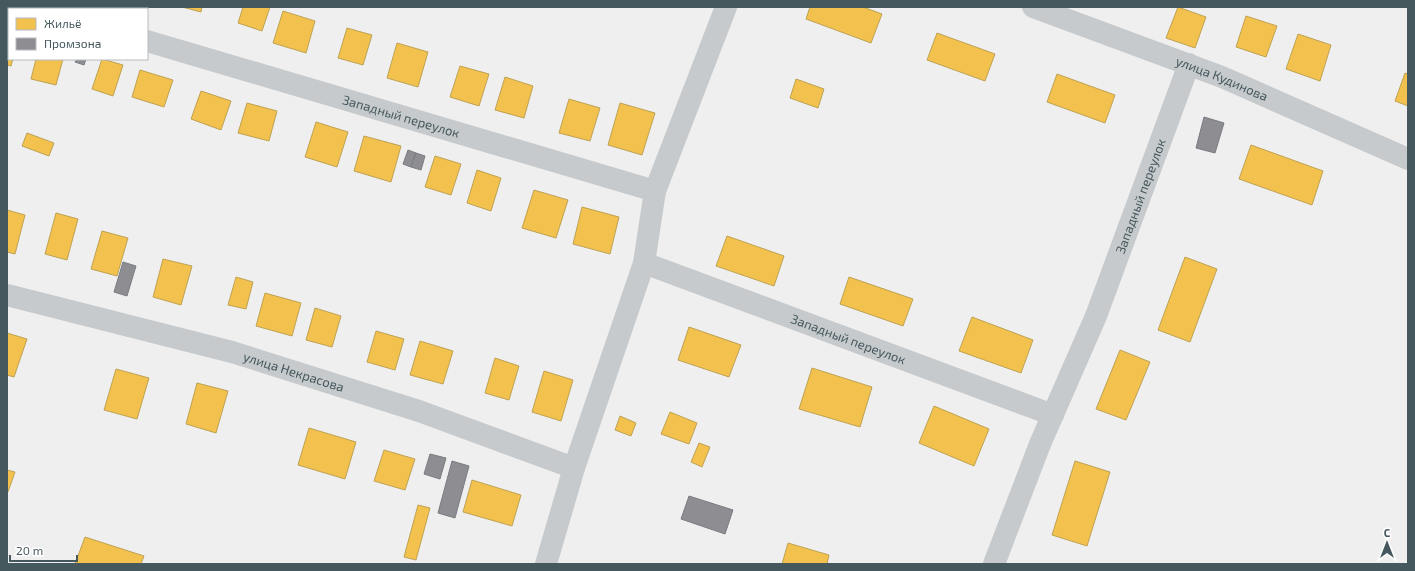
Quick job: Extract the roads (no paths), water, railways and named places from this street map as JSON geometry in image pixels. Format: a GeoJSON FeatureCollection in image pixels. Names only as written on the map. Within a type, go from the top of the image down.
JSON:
{"type":"FeatureCollection","features":[{"type":"Feature","properties":{"kind":"street"},"geometry":{"type":"LineString","coordinates":[[546,564],[574,468],[644,263],[655,191],[726,7]]}},
{"type":"Feature","properties":{"kind":"street","name":"улица Кудинова"},"geometry":{"type":"LineString","coordinates":[[1033,7],[1222,77],[1408,159]]}},
{"type":"Feature","properties":{"kind":"street","name":"Западный переулок"},"geometry":{"type":"LineString","coordinates":[[148,41],[655,191]]}},
{"type":"Feature","properties":{"kind":"street","name":"Западный переулок"},"geometry":{"type":"LineString","coordinates":[[994,564],[1040,444],[1096,316],[1189,64]]}},
{"type":"Feature","properties":{"kind":"street","name":"Западный переулок"},"geometry":{"type":"LineString","coordinates":[[644,263],[1053,415]]}},
{"type":"Feature","properties":{"kind":"street","name":"улица Некрасова"},"geometry":{"type":"LineString","coordinates":[[7,295],[232,352],[419,412],[574,468]]}}]}
